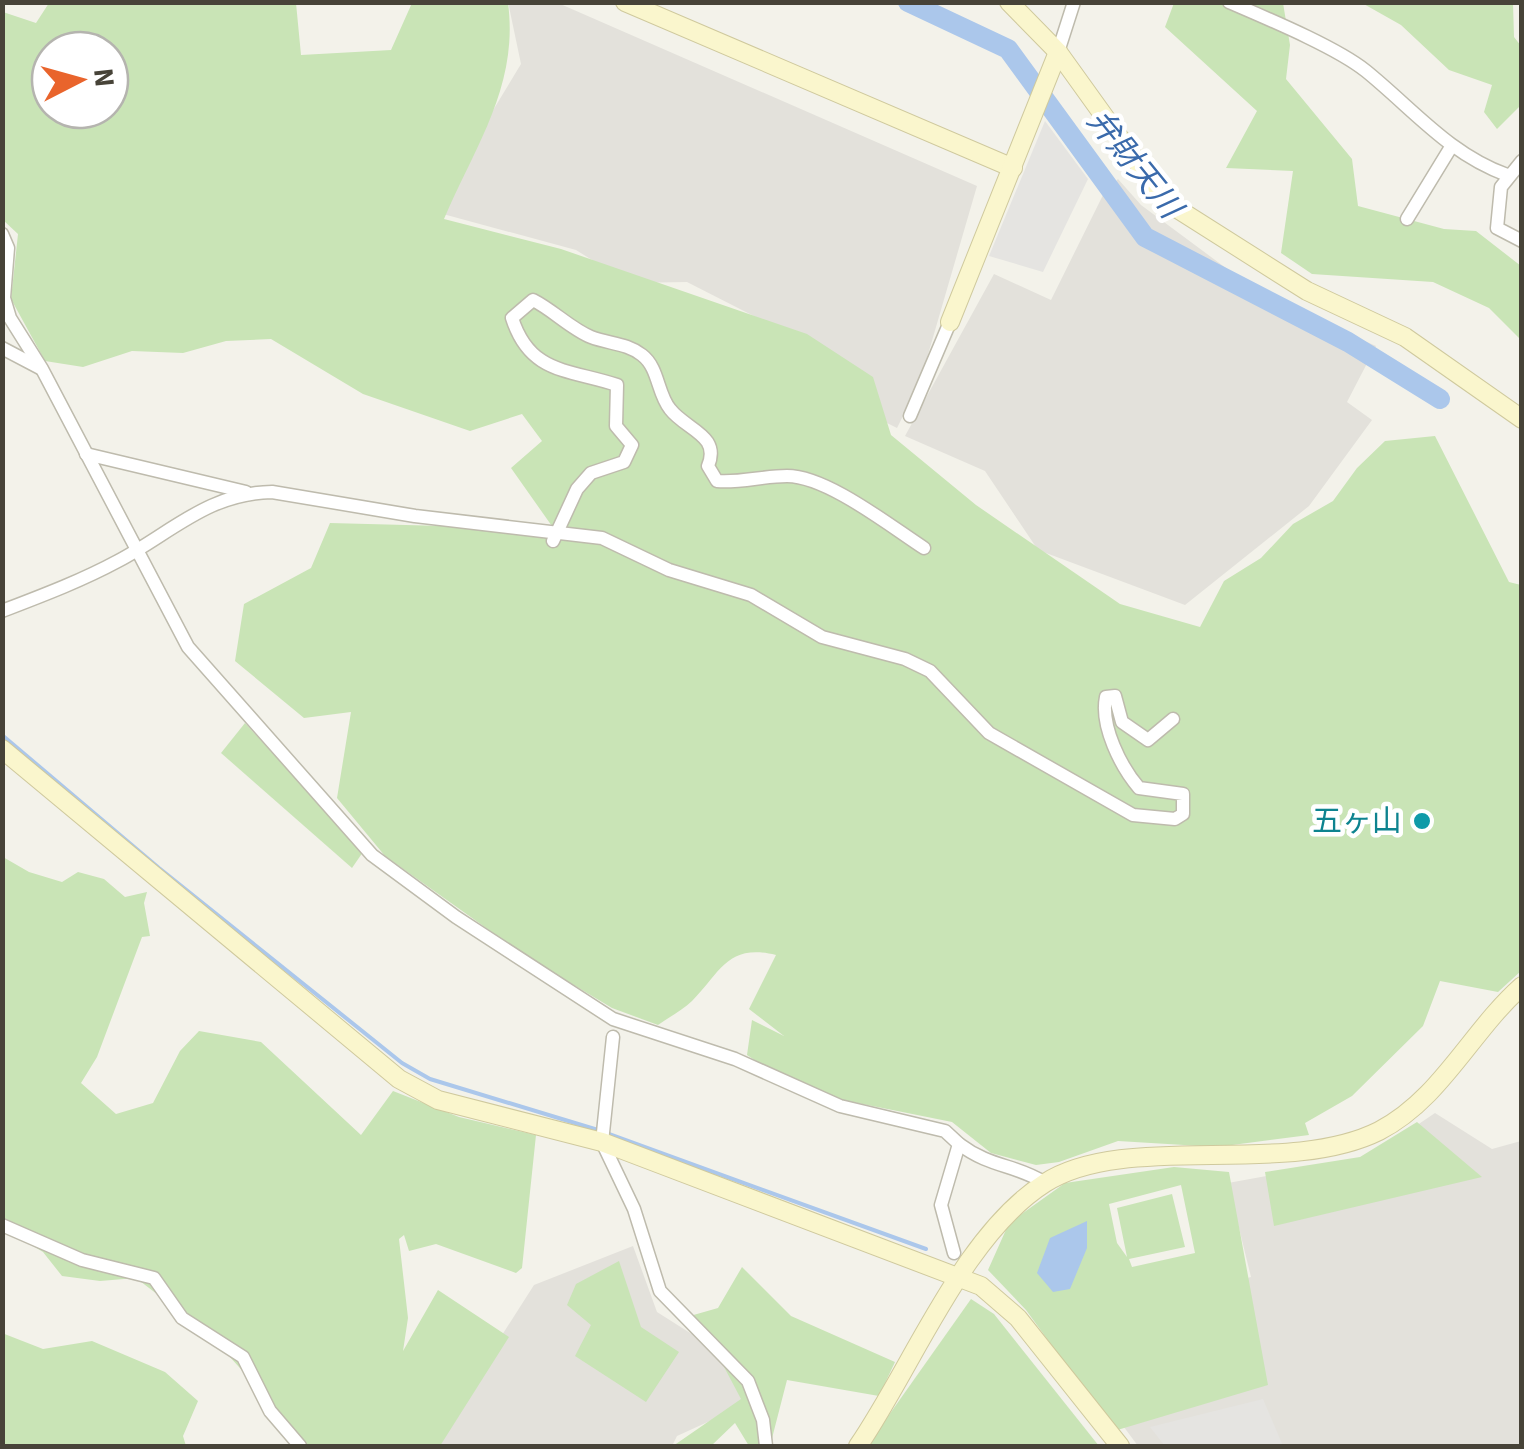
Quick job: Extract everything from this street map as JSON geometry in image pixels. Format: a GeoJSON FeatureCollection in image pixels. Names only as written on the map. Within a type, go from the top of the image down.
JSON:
{"type":"FeatureCollection","features":[{"type":"Feature","properties":{"kind":"street"},"geometry":{"type":"LineString","coordinates":[[625,2],[1013,168]]}},
{"type":"Feature","properties":{"kind":"street"},"geometry":{"type":"LineString","coordinates":[[1009,2],[1058,52],[1165,202],[1268,268],[1375,326],[1405,337],[1522,419]]}},
{"type":"Feature","properties":{"kind":"street"},"geometry":{"type":"LineString","coordinates":[[910,416],[1013,168],[1074,2]]}},
{"type":"Feature","properties":{"kind":"street"},"geometry":{"type":"LineString","coordinates":[[1229,2],[1363,68],[1450,147],[1474,163],[1508,175]]}},
{"type":"Feature","properties":{"kind":"street"},"geometry":{"type":"LineString","coordinates":[[1407,219],[1450,147]]}},
{"type":"Feature","properties":{"kind":"street"},"geometry":{"type":"LineString","coordinates":[[1522,162],[1501,188],[1497,228],[1522,241]]}},
{"type":"Feature","properties":{"kind":"street"},"geometry":{"type":"LineString","coordinates":[[2,234],[8,248],[4,298],[10,318],[42,369],[188,647],[372,855],[447,910],[613,1019],[701,1046],[840,1106],[945,1131],[994,1166],[1026,1170],[1045,1183]]}},
{"type":"Feature","properties":{"kind":"street"},"geometry":{"type":"LineString","coordinates":[[556,535],[577,489],[591,473],[624,462],[632,446],[616,426],[617,385],[547,366],[527,349],[512,318],[533,300],[589,336],[623,345],[648,360],[673,414],[710,443],[708,466],[717,481],[790,476],[808,481],[849,500],[924,548]]}},
{"type":"Feature","properties":{"kind":"street"},"geometry":{"type":"LineString","coordinates":[[2,348],[42,369]]}},
{"type":"Feature","properties":{"kind":"street"},"geometry":{"type":"LineString","coordinates":[[86,454],[248,492],[613,542],[669,570],[750,596],[822,636],[905,659],[930,671],[989,733],[1134,815],[1175,820],[1183,814],[1183,794],[1139,788],[1130,777],[1106,722],[1106,698],[1115,696],[1122,722],[1148,740],[1172,719]]}},
{"type":"Feature","properties":{"kind":"street"},"geometry":{"type":"LineString","coordinates":[[2,611],[136,552],[204,506],[248,492]]}},
{"type":"Feature","properties":{"kind":"street"},"geometry":{"type":"LineString","coordinates":[[2,749],[399,1079],[438,1100],[602,1142],[962,1276],[981,1286],[1018,1318],[1120,1446]]}},
{"type":"Feature","properties":{"kind":"street"},"geometry":{"type":"LineString","coordinates":[[858,1446],[998,1222],[1045,1183],[1089,1166],[1323,1149],[1376,1132],[1425,1098],[1492,1012],[1522,986]]}},
{"type":"Feature","properties":{"kind":"street"},"geometry":{"type":"LineString","coordinates":[[614,1037],[602,1142],[634,1210],[660,1291],[748,1381],[763,1420],[766,1446]]}},
{"type":"Feature","properties":{"kind":"street"},"geometry":{"type":"LineString","coordinates":[[954,1252],[941,1205],[959,1144]]}},
{"type":"Feature","properties":{"kind":"street"},"geometry":{"type":"LineString","coordinates":[[2,1225],[82,1260],[154,1278],[182,1318],[243,1357],[270,1411],[300,1446]]}},
{"type":"Feature","properties":{"kind":"shaded area"},"geometry":{"type":"Polygon","coordinates":[[[508,2],[558,3],[977,186],[920,382],[897,428],[843,401],[828,354],[687,282],[629,283],[576,250],[432,211],[521,64],[508,2]]]}},
{"type":"Feature","properties":{"kind":"shaded area"},"geometry":{"type":"Polygon","coordinates":[[[1045,121],[1088,179],[1043,272],[989,256],[1045,121]]]}},
{"type":"Feature","properties":{"kind":"shaded area"},"geometry":{"type":"Polygon","coordinates":[[[1118,179],[1141,205],[1265,297],[1376,346],[1347,402],[1372,420],[1309,506],[1185,605],[1038,550],[985,471],[905,436],[994,274],[1051,300],[1104,193],[1118,179]]]}},
{"type":"Feature","properties":{"kind":"shaded area"},"geometry":{"type":"Polygon","coordinates":[[[1435,1113],[1492,1149],[1521,1141],[1521,1446],[1138,1446],[1118,1419],[1152,1303],[1251,1277],[1228,1183],[1370,1157],[1435,1113]]]}},
{"type":"Feature","properties":{"kind":"shaded area"},"geometry":{"type":"Polygon","coordinates":[[[633,1246],[657,1312],[728,1357],[747,1404],[677,1436],[672,1446],[431,1446],[534,1285],[633,1246]]]}},
{"type":"Feature","properties":{"kind":"shaded area"},"geometry":{"type":"Polygon","coordinates":[[[1263,1399],[1283,1446],[1165,1446],[1150,1427],[1263,1399]]]}},
{"type":"Feature","properties":{"kind":"green space"},"geometry":{"type":"Polygon","coordinates":[[[49,3],[296,3],[301,55],[391,50],[412,3],[508,3],[510,33],[501,89],[444,219],[561,249],[807,334],[873,377],[891,435],[976,505],[1120,604],[1200,627],[1224,581],[1261,558],[1293,524],[1333,501],[1357,468],[1385,441],[1435,436],[1509,582],[1521,585],[1521,971],[1498,992],[1440,981],[1423,1026],[1352,1096],[1305,1123],[1309,1135],[1217,1147],[1118,1141],[1059,1162],[1036,1165],[991,1153],[952,1122],[803,1092],[747,1055],[752,1020],[784,1036],[749,1009],[776,955],[759,952],[735,957],[688,1004],[658,1025],[612,1008],[524,955],[385,856],[337,798],[351,712],[304,718],[235,661],[244,604],[311,568],[330,523],[554,529],[511,468],[542,441],[522,414],[470,431],[363,394],[271,339],[226,341],[183,353],[132,351],[83,367],[45,361],[11,299],[18,234],[3,220],[3,12],[36,23],[49,3]]]}},
{"type":"Feature","properties":{"kind":"green space"},"geometry":{"type":"Polygon","coordinates":[[[1174,3],[1283,3],[1290,45],[1286,79],[1352,159],[1358,206],[1444,229],[1476,231],[1521,266],[1521,340],[1489,308],[1433,282],[1312,274],[1281,253],[1293,171],[1226,168],[1257,111],[1165,27],[1174,3]]]}},
{"type":"Feature","properties":{"kind":"green space"},"geometry":{"type":"Polygon","coordinates":[[[1362,3],[1513,3],[1514,37],[1521,46],[1521,105],[1497,129],[1484,112],[1492,85],[1449,70],[1401,25],[1362,3]]]}},
{"type":"Feature","properties":{"kind":"green space"},"geometry":{"type":"Polygon","coordinates":[[[245,723],[363,852],[352,868],[221,753],[245,723]]]}},
{"type":"Feature","properties":{"kind":"green space"},"geometry":{"type":"Polygon","coordinates":[[[3,857],[29,872],[62,882],[78,872],[104,879],[125,897],[147,892],[144,903],[150,936],[142,937],[97,1057],[81,1083],[116,1114],[153,1103],[180,1051],[199,1031],[261,1042],[361,1135],[393,1091],[459,1117],[536,1135],[522,1268],[516,1273],[436,1244],[409,1251],[404,1235],[399,1239],[408,1318],[403,1351],[438,1290],[509,1337],[440,1446],[304,1446],[278,1410],[209,1334],[136,1278],[100,1281],[62,1276],[43,1252],[3,1228],[3,857]]]}},
{"type":"Feature","properties":{"kind":"green space"},"geometry":{"type":"Polygon","coordinates":[[[1417,1122],[1482,1177],[1274,1226],[1265,1172],[1360,1157],[1417,1122]]]}},
{"type":"Feature","properties":{"kind":"green space"},"geometry":{"type":"Polygon","coordinates":[[[1174,1167],[1229,1172],[1268,1385],[1114,1431],[1026,1310],[988,1270],[1009,1223],[1065,1183],[1174,1167]],[[1181,1185],[1109,1204],[1117,1243],[1127,1257],[1117,1208],[1172,1194],[1185,1247],[1129,1259],[1132,1267],[1195,1253],[1181,1185]]]}},
{"type":"Feature","properties":{"kind":"green space"},"geometry":{"type":"Polygon","coordinates":[[[619,1261],[641,1327],[679,1352],[646,1402],[575,1356],[591,1325],[567,1305],[576,1284],[619,1261]]]}},
{"type":"Feature","properties":{"kind":"green space"},"geometry":{"type":"Polygon","coordinates":[[[742,1267],[791,1316],[895,1362],[879,1396],[787,1380],[770,1446],[749,1446],[735,1423],[711,1446],[673,1446],[741,1399],[714,1348],[683,1318],[718,1308],[742,1267]]]}},
{"type":"Feature","properties":{"kind":"green space"},"geometry":{"type":"Polygon","coordinates":[[[971,1299],[994,1314],[1099,1446],[867,1446],[971,1299]]]}},
{"type":"Feature","properties":{"kind":"green space"},"geometry":{"type":"Polygon","coordinates":[[[2,1333],[43,1349],[92,1341],[165,1372],[198,1401],[183,1436],[186,1446],[3,1446],[2,1333]]]}},
{"type":"Feature","properties":{"kind":"water"},"geometry":{"type":"Polygon","coordinates":[[[1087,1221],[1087,1248],[1070,1289],[1053,1292],[1037,1273],[1050,1238],[1087,1221]]]}},
{"type":"Feature","properties":{"kind":"waterway","name":"弁財天川"},"geometry":{"type":"LineString","coordinates":[[908,2],[1008,49],[1145,237],[1348,342],[1440,399]]}},
{"type":"Feature","properties":{"kind":"waterway"},"geometry":{"type":"LineString","coordinates":[[2,735],[159,868],[402,1063],[430,1079],[598,1130]]}},
{"type":"Feature","properties":{"kind":"waterway"},"geometry":{"type":"LineString","coordinates":[[606,1133],[926,1249]]}},
{"type":"Feature","properties":{"kind":"place","name":"五ヶ山"},"geometry":{"type":"Point","coordinates":[1422,821]}}]}
